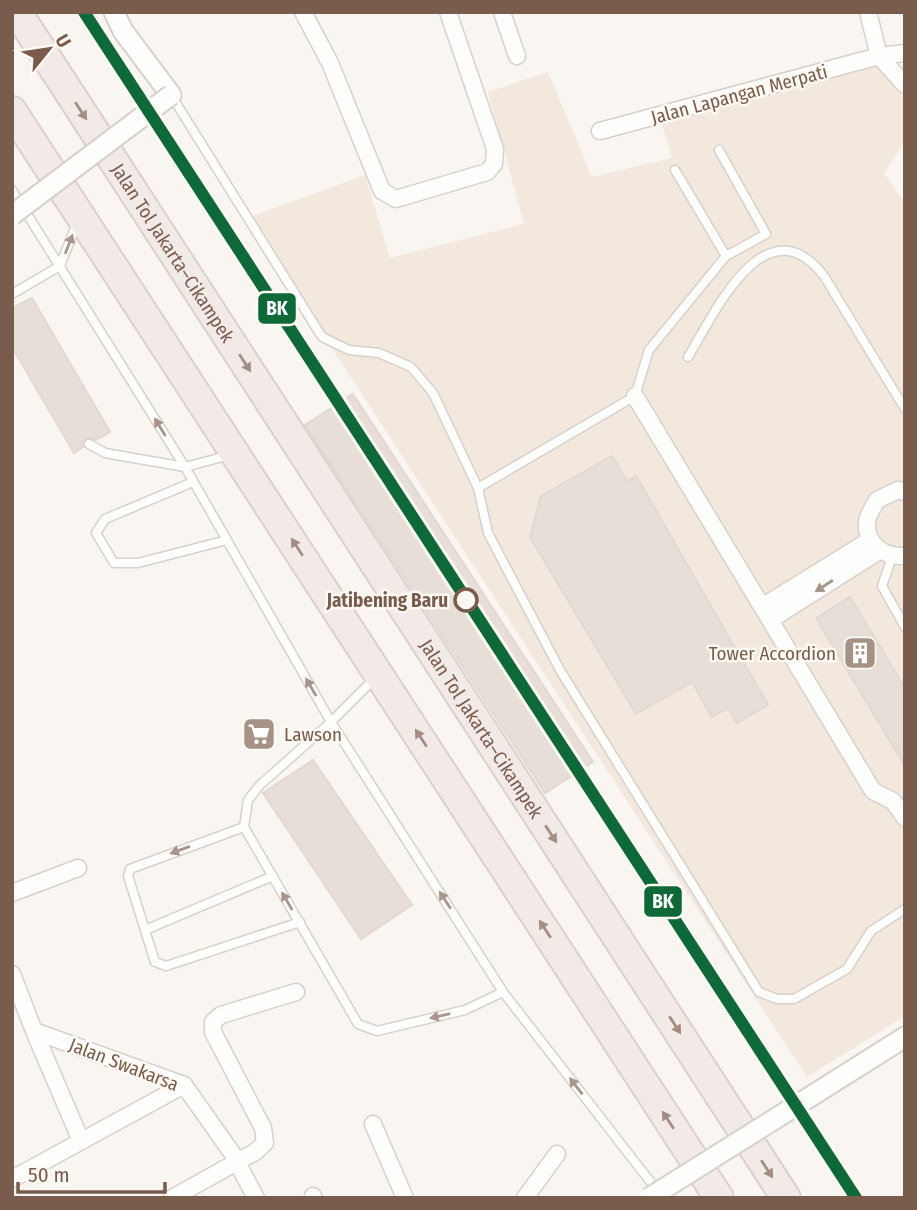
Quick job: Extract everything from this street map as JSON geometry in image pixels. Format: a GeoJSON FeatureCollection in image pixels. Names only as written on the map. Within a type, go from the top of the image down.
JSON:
{"type":"FeatureCollection","features":[{"type":"Feature","properties":{"kind":"highway","name":"Jalan Tol Jakarta–Cikampek"},"geometry":{"type":"LineString","coordinates":[[17,12],[786,1198]]}},
{"type":"Feature","properties":{"kind":"highway"},"geometry":{"type":"LineString","coordinates":[[12,111],[719,1198]]}},
{"type":"Feature","properties":{"kind":"street"},"geometry":{"type":"LineString","coordinates":[[12,215],[171,95],[123,31],[114,12]]}},
{"type":"Feature","properties":{"kind":"street"},"geometry":{"type":"LineString","coordinates":[[303,12],[330,64],[382,191],[396,199],[487,172],[494,164],[495,149],[448,12]]}},
{"type":"Feature","properties":{"kind":"street"},"geometry":{"type":"LineString","coordinates":[[502,12],[517,56]]}},
{"type":"Feature","properties":{"kind":"street"},"geometry":{"type":"LineString","coordinates":[[868,12],[879,56],[905,85]]}},
{"type":"Feature","properties":{"kind":"street","name":"Jalan Lapangan Merpati"},"geometry":{"type":"LineString","coordinates":[[600,131],[879,56],[905,53]]}},
{"type":"Feature","properties":{"kind":"street"},"geometry":{"type":"LineString","coordinates":[[635,396],[873,791],[893,801],[905,818]]}},
{"type":"Feature","properties":{"kind":"street"},"geometry":{"type":"LineString","coordinates":[[766,614],[887,551],[867,521],[877,500],[898,490],[905,492]]}},
{"type":"Feature","properties":{"kind":"street"},"geometry":{"type":"LineString","coordinates":[[12,892],[78,868]]}},
{"type":"Feature","properties":{"kind":"street"},"geometry":{"type":"LineString","coordinates":[[12,974],[81,1141]]}},
{"type":"Feature","properties":{"kind":"street"},"geometry":{"type":"LineString","coordinates":[[172,1198],[261,1148],[265,1137],[221,1050],[213,1032],[213,1022],[222,1015],[296,992]]}},
{"type":"Feature","properties":{"kind":"street","name":"Jalan Swakarsa"},"geometry":{"type":"LineString","coordinates":[[34,1031],[184,1084],[238,1162],[256,1198]]}},
{"type":"Feature","properties":{"kind":"street"},"geometry":{"type":"LineString","coordinates":[[649,1198],[905,1037]]}},
{"type":"Feature","properties":{"kind":"street"},"geometry":{"type":"LineString","coordinates":[[12,1179],[184,1084]]}},
{"type":"Feature","properties":{"kind":"street"},"geometry":{"type":"LineString","coordinates":[[373,1124],[405,1198]]}},
{"type":"Feature","properties":{"kind":"street"},"geometry":{"type":"LineString","coordinates":[[525,1198],[557,1154]]}},
{"type":"Feature","properties":{"kind":"lane"},"geometry":{"type":"LineString","coordinates":[[171,95],[307,317],[323,337],[349,350],[379,353],[411,367],[433,393],[478,488],[488,533],[554,659],[760,992],[777,999],[794,999],[847,969],[871,931],[905,909]]}},
{"type":"Feature","properties":{"kind":"lane"},"geometry":{"type":"LineString","coordinates":[[478,488],[635,396],[649,351],[726,257],[766,234],[719,150]]}},
{"type":"Feature","properties":{"kind":"lane"},"geometry":{"type":"LineString","coordinates":[[676,170],[726,257]]}},
{"type":"Feature","properties":{"kind":"lane"},"geometry":{"type":"LineString","coordinates":[[12,190],[185,467],[331,722],[503,992],[663,1198]]}},
{"type":"Feature","properties":{"kind":"lane"},"geometry":{"type":"LineString","coordinates":[[12,294],[60,266],[80,216]]}},
{"type":"Feature","properties":{"kind":"lane"},"geometry":{"type":"LineString","coordinates":[[688,358],[741,270],[769,252],[786,252],[815,264],[905,409]]}},
{"type":"Feature","properties":{"kind":"lane"},"geometry":{"type":"LineString","coordinates":[[89,444],[105,453],[185,467],[236,453]]}},
{"type":"Feature","properties":{"kind":"lane"},"geometry":{"type":"LineString","coordinates":[[193,482],[105,519],[96,533],[103,549],[114,563],[138,563],[227,540]]}},
{"type":"Feature","properties":{"kind":"lane"},"geometry":{"type":"LineString","coordinates":[[887,551],[882,586],[905,627]]}},
{"type":"Feature","properties":{"kind":"lane"},"geometry":{"type":"LineString","coordinates":[[379,674],[331,722],[260,785],[248,800],[244,827],[350,1013],[366,1028],[377,1031],[465,1010],[503,992]]}},
{"type":"Feature","properties":{"kind":"lane"},"geometry":{"type":"LineString","coordinates":[[244,827],[130,869],[128,876],[155,962],[162,967],[300,922]]}},
{"type":"Feature","properties":{"kind":"lane"},"geometry":{"type":"LineString","coordinates":[[145,930],[273,876]]}},
{"type":"Feature","properties":{"kind":"shaded area"},"geometry":{"type":"Polygon","coordinates":[[[878,62],[905,100],[905,142],[884,173],[905,203],[905,1016],[807,1077],[247,218],[365,175],[390,258],[524,224],[488,92],[548,72],[592,177],[672,158],[660,118],[878,62]]]}},
{"type":"Feature","properties":{"kind":"building"},"geometry":{"type":"Polygon","coordinates":[[[32,298],[110,432],[96,440],[86,438],[83,447],[74,453],[12,347],[12,308],[32,298]]]}},
{"type":"Feature","properties":{"kind":"building"},"geometry":{"type":"Polygon","coordinates":[[[353,394],[593,762],[545,793],[305,425],[353,394]]]}},
{"type":"Feature","properties":{"kind":"building"},"geometry":{"type":"Polygon","coordinates":[[[612,456],[627,481],[636,476],[768,705],[737,723],[728,708],[712,717],[692,682],[636,714],[530,537],[541,496],[612,456]]]}},
{"type":"Feature","properties":{"kind":"building","name":"Tower Accordion"},"geometry":{"type":"Polygon","coordinates":[[[850,597],[905,688],[905,766],[816,618],[850,597]]]}},
{"type":"Feature","properties":{"kind":"building"},"geometry":{"type":"Polygon","coordinates":[[[313,760],[412,905],[361,939],[263,793],[313,760]]]}},
{"type":"Feature","properties":{"kind":"transit line","name":"BK"},"geometry":{"type":"LineString","coordinates":[[84,12],[856,1198]]}},
{"type":"Feature","properties":{"kind":"place","name":"Jatibening Baru"},"geometry":{"type":"Point","coordinates":[466,600]}},
{"type":"Feature","properties":{"kind":"place","name":"Tower Accordion"},"geometry":{"type":"Point","coordinates":[860,653]}},
{"type":"Feature","properties":{"kind":"place","name":"Lawson"},"geometry":{"type":"Point","coordinates":[259,734]}}]}
